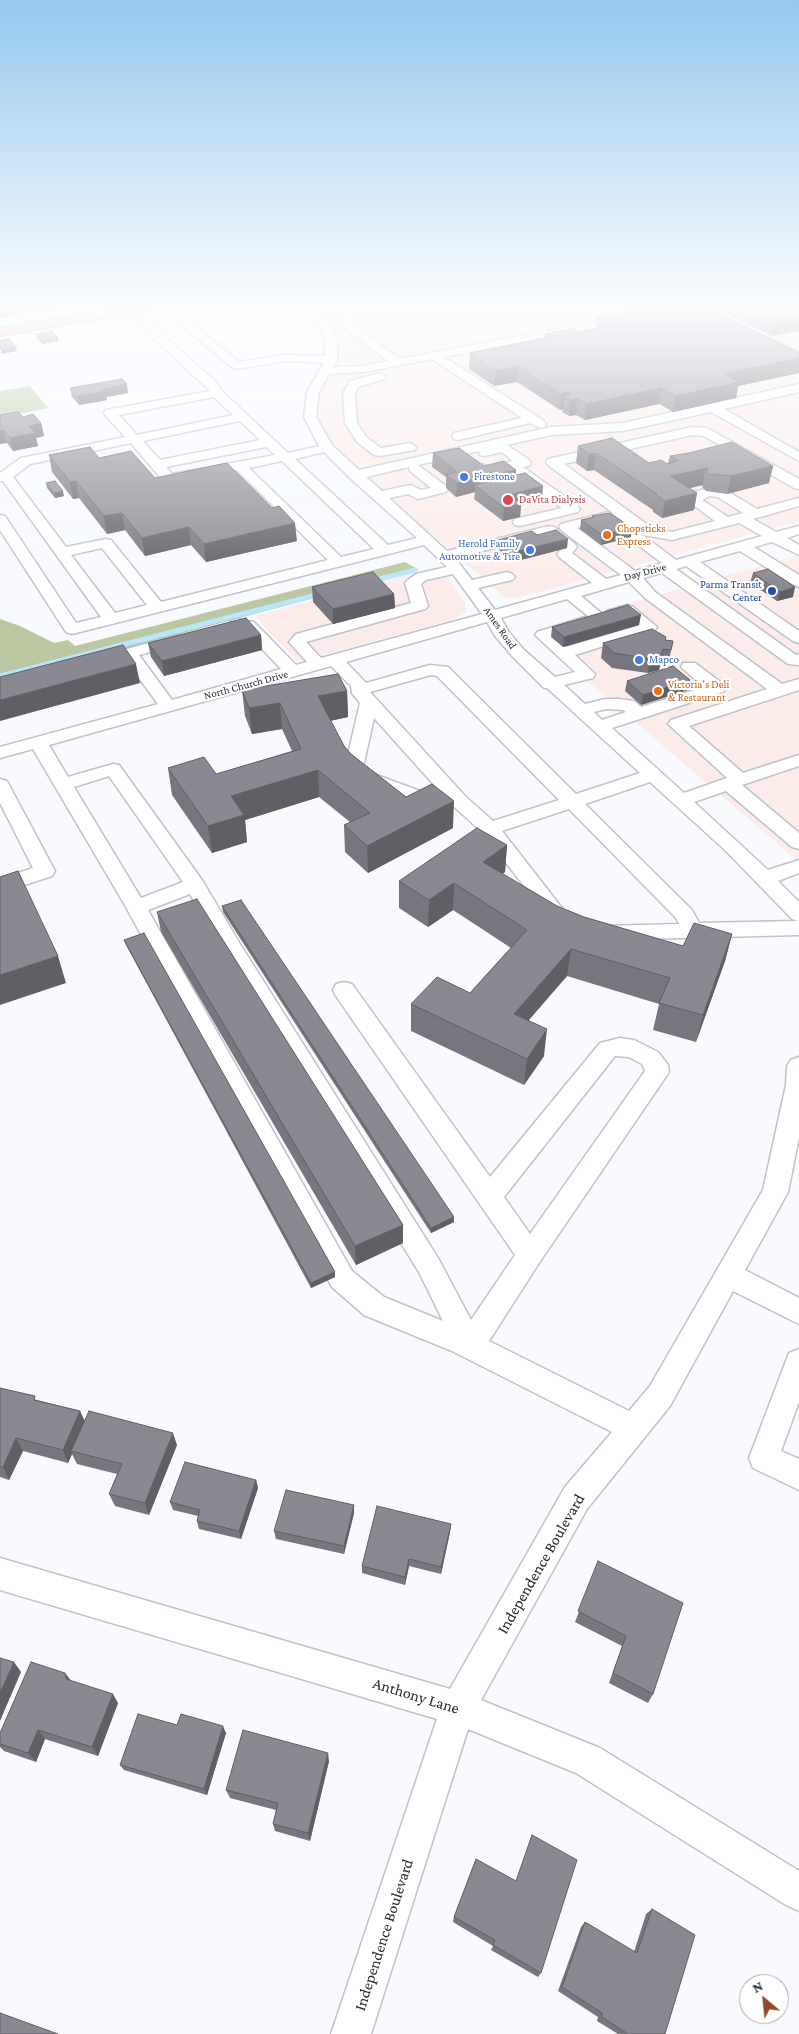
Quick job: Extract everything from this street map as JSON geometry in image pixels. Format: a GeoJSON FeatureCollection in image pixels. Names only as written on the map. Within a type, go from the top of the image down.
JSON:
{"type":"FeatureCollection","features":[{"type":"Feature","properties":{"kind":"street"},"geometry":{"type":"LineString","coordinates":[[181,400],[110,413],[170,479],[327,448]]}},
{"type":"Feature","properties":{"kind":"street"},"geometry":{"type":"LineString","coordinates":[[225,400],[384,550]]}},
{"type":"Feature","properties":{"kind":"street","name":"Ames Road"},"geometry":{"type":"LineString","coordinates":[[312,400],[310,417],[319,437],[327,448],[457,568],[492,617],[500,633],[518,654],[598,728],[733,847],[799,914]]}},
{"type":"Feature","properties":{"kind":"street"},"geometry":{"type":"LineString","coordinates":[[349,400],[352,423],[361,439],[374,450],[384,452],[421,444]]}},
{"type":"Feature","properties":{"kind":"street"},"geometry":{"type":"LineString","coordinates":[[503,400],[551,431]]}},
{"type":"Feature","properties":{"kind":"street"},"geometry":{"type":"LineString","coordinates":[[355,475],[551,431],[623,427],[748,400]]}},
{"type":"Feature","properties":{"kind":"street"},"geometry":{"type":"LineString","coordinates":[[713,408],[796,454]]}},
{"type":"Feature","properties":{"kind":"street"},"geometry":{"type":"LineString","coordinates":[[111,619],[64,552],[3,476],[26,461],[243,417]]}},
{"type":"Feature","properties":{"kind":"street"},"geometry":{"type":"LineString","coordinates":[[449,438],[532,419]]}},
{"type":"Feature","properties":{"kind":"street"},"geometry":{"type":"LineString","coordinates":[[238,433],[256,429]]}},
{"type":"Feature","properties":{"kind":"street"},"geometry":{"type":"LineString","coordinates":[[552,462],[692,431],[707,432],[799,485]]}},
{"type":"Feature","properties":{"kind":"street"},"geometry":{"type":"LineString","coordinates":[[519,438],[648,532],[672,536],[799,502]]}},
{"type":"Feature","properties":{"kind":"street"},"geometry":{"type":"LineString","coordinates":[[156,465],[270,442]]}},
{"type":"Feature","properties":{"kind":"street"},"geometry":{"type":"LineString","coordinates":[[145,451],[163,448]]}},
{"type":"Feature","properties":{"kind":"street"},"geometry":{"type":"LineString","coordinates":[[378,496],[411,489],[418,495],[441,489],[415,468],[468,456],[504,448],[524,463],[486,471],[468,456]]}},
{"type":"Feature","properties":{"kind":"street"},"geometry":{"type":"LineString","coordinates":[[240,466],[337,562]]}},
{"type":"Feature","properties":{"kind":"street"},"geometry":{"type":"LineString","coordinates":[[509,524],[573,509],[512,466]]}},
{"type":"Feature","properties":{"kind":"street"},"geometry":{"type":"LineString","coordinates":[[726,522],[695,501],[696,496],[710,492],[722,494],[775,537],[799,551]]}},
{"type":"Feature","properties":{"kind":"street"},"geometry":{"type":"LineString","coordinates":[[779,690],[650,595],[632,576],[566,527],[608,516],[675,564],[794,661],[799,659]]}},
{"type":"Feature","properties":{"kind":"street"},"geometry":{"type":"LineString","coordinates":[[0,519],[72,629],[384,550],[448,540]]}},
{"type":"Feature","properties":{"kind":"street"},"geometry":{"type":"LineString","coordinates":[[445,556],[549,530],[570,547],[564,554],[602,584]]}},
{"type":"Feature","properties":{"kind":"street","name":"Day Drive"},"geometry":{"type":"LineString","coordinates":[[492,617],[602,584],[799,530]]}},
{"type":"Feature","properties":{"kind":"street"},"geometry":{"type":"LineString","coordinates":[[64,552],[106,543],[156,607]]}},
{"type":"Feature","properties":{"kind":"street"},"geometry":{"type":"LineString","coordinates":[[742,546],[799,582]]}},
{"type":"Feature","properties":{"kind":"street"},"geometry":{"type":"LineString","coordinates":[[675,564],[799,638]]}},
{"type":"Feature","properties":{"kind":"street"},"geometry":{"type":"LineString","coordinates":[[457,568],[421,577],[413,584],[420,606],[302,637],[297,642],[359,685],[365,696],[464,806],[490,829],[562,922]]}},
{"type":"Feature","properties":{"kind":"street"},"geometry":{"type":"LineString","coordinates":[[468,584],[507,577]]}},
{"type":"Feature","properties":{"kind":"street"},"geometry":{"type":"LineString","coordinates":[[570,594],[599,618]]}},
{"type":"Feature","properties":{"kind":"street"},"geometry":{"type":"LineString","coordinates":[[550,684],[587,674],[542,635],[627,610],[649,627],[563,653]]}},
{"type":"Feature","properties":{"kind":"street","name":"North Church Drive"},"geometry":{"type":"LineString","coordinates":[[0,753],[492,617]]}},
{"type":"Feature","properties":{"kind":"street"},"geometry":{"type":"LineString","coordinates":[[222,628],[240,624],[248,625],[293,672]]}},
{"type":"Feature","properties":{"kind":"street"},"geometry":{"type":"LineString","coordinates":[[83,665],[194,636]]}},
{"type":"Feature","properties":{"kind":"street"},"geometry":{"type":"LineString","coordinates":[[129,653],[168,706]]}},
{"type":"Feature","properties":{"kind":"street"},"geometry":{"type":"LineString","coordinates":[[598,728],[717,688],[689,667]]}},
{"type":"Feature","properties":{"kind":"street"},"geometry":{"type":"LineString","coordinates":[[365,696],[430,670],[442,672],[685,915],[692,930]]}},
{"type":"Feature","properties":{"kind":"street"},"geometry":{"type":"LineString","coordinates":[[799,684],[677,724],[734,782],[799,843]]}},
{"type":"Feature","properties":{"kind":"street"},"geometry":{"type":"LineString","coordinates":[[365,696],[360,770],[450,808],[464,806]]}},
{"type":"Feature","properties":{"kind":"street"},"geometry":{"type":"LineString","coordinates":[[580,711],[605,704],[618,704],[628,705],[638,714]]}},
{"type":"Feature","properties":{"kind":"street"},"geometry":{"type":"LineString","coordinates":[[38,742],[136,907],[342,1279],[374,1306],[470,1346],[634,1428]]}},
{"type":"Feature","properties":{"kind":"street"},"geometry":{"type":"LineString","coordinates":[[681,800],[799,760]]}},
{"type":"Feature","properties":{"kind":"street"},"geometry":{"type":"LineString","coordinates":[[62,784],[113,769],[195,885],[231,948],[429,1266],[470,1346]]}},
{"type":"Feature","properties":{"kind":"street"},"geometry":{"type":"LineString","coordinates":[[490,829],[652,775]]}},
{"type":"Feature","properties":{"kind":"street"},"geometry":{"type":"LineString","coordinates":[[0,785],[45,871],[0,886]]}},
{"type":"Feature","properties":{"kind":"street"},"geometry":{"type":"LineString","coordinates":[[764,879],[799,866]]}},
{"type":"Feature","properties":{"kind":"street"},"geometry":{"type":"LineString","coordinates":[[136,907],[195,885]]}},
{"type":"Feature","properties":{"kind":"street"},"geometry":{"type":"LineString","coordinates":[[589,934],[799,928]]}},
{"type":"Feature","properties":{"kind":"street"},"geometry":{"type":"LineString","coordinates":[[344,990],[530,1254]]}},
{"type":"Feature","properties":{"kind":"street"},"geometry":{"type":"LineString","coordinates":[[470,1346],[530,1254],[657,1072],[656,1065],[650,1058],[634,1049],[620,1046],[608,1049],[490,1196]]}},
{"type":"Feature","properties":{"kind":"street","name":"Independence Boulevard"},"geometry":{"type":"LineString","coordinates":[[351,2034],[458,1708],[576,1498],[660,1396],[775,1192],[796,1109],[799,1066]]}},
{"type":"Feature","properties":{"kind":"street"},"geometry":{"type":"LineString","coordinates":[[728,1275],[799,1312]]}},
{"type":"Feature","properties":{"kind":"street"},"geometry":{"type":"LineString","coordinates":[[799,1362],[764,1458],[799,1476]]}},
{"type":"Feature","properties":{"kind":"street","name":"Anthony Lane"},"geometry":{"type":"LineString","coordinates":[[0,1574],[458,1708],[588,1760],[799,1892]]}},
{"type":"Feature","properties":{"kind":"shaded area"},"geometry":{"type":"Polygon","coordinates":[[[317,400],[799,400],[799,521],[517,598],[504,597],[346,459],[328,439],[317,418],[317,400]]]}},
{"type":"Feature","properties":{"kind":"shaded area"},"geometry":{"type":"Polygon","coordinates":[[[799,555],[799,862],[538,639],[539,629],[799,555]]]}},
{"type":"Feature","properties":{"kind":"shaded area"},"geometry":{"type":"Polygon","coordinates":[[[440,566],[465,602],[466,612],[452,620],[297,662],[255,616],[440,566]]]}},
{"type":"Feature","properties":{"kind":"green space"},"geometry":{"type":"Polygon","coordinates":[[[0,400],[41,400],[48,408],[0,418],[0,400]]]}},
{"type":"Feature","properties":{"kind":"green space"},"geometry":{"type":"Polygon","coordinates":[[[405,562],[419,570],[0,682],[0,619],[20,626],[54,643],[68,640],[75,646],[405,562]]]}},
{"type":"Feature","properties":{"kind":"building"},"geometry":{"type":"Polygon","coordinates":[[[580,400],[605,400],[586,404],[580,400]]]}},
{"type":"Feature","properties":{"kind":"building"},"geometry":{"type":"Polygon","coordinates":[[[18,412],[23,417],[33,414],[41,423],[29,426],[35,433],[10,438],[4,430],[0,431],[0,415],[18,412]]]}},
{"type":"Feature","properties":{"kind":"building"},"geometry":{"type":"Polygon","coordinates":[[[612,438],[649,463],[661,460],[667,464],[678,461],[670,456],[732,442],[773,466],[731,476],[709,474],[705,470],[708,470],[707,468],[670,476],[697,493],[665,501],[596,453],[589,454],[578,446],[612,438]]]}},
{"type":"Feature","properties":{"kind":"building"},"geometry":{"type":"Polygon","coordinates":[[[90,447],[99,458],[131,451],[155,478],[227,463],[272,508],[279,506],[295,523],[204,544],[189,527],[142,538],[122,513],[104,516],[76,481],[70,482],[49,455],[90,447]]]}},
{"type":"Feature","properties":{"kind":"building"},"geometry":{"type":"Polygon","coordinates":[[[459,448],[484,466],[504,461],[516,470],[457,483],[446,475],[457,472],[433,453],[459,448]]]}},
{"type":"Feature","properties":{"kind":"building"},"geometry":{"type":"Polygon","coordinates":[[[525,473],[543,486],[509,495],[521,504],[504,508],[475,485],[525,473]]]}},
{"type":"Feature","properties":{"kind":"building"},"geometry":{"type":"Polygon","coordinates":[[[55,481],[63,491],[54,493],[46,483],[55,481]]]}},
{"type":"Feature","properties":{"kind":"building"},"geometry":{"type":"Polygon","coordinates":[[[610,513],[632,528],[602,535],[581,520],[594,517],[592,516],[610,513]]]}},
{"type":"Feature","properties":{"kind":"building"},"geometry":{"type":"Polygon","coordinates":[[[556,530],[568,539],[514,552],[498,540],[532,531],[537,535],[556,530]]]}},
{"type":"Feature","properties":{"kind":"building"},"geometry":{"type":"Polygon","coordinates":[[[768,569],[795,587],[780,592],[753,573],[768,569]]]}},
{"type":"Feature","properties":{"kind":"building"},"geometry":{"type":"Polygon","coordinates":[[[373,572],[394,594],[333,609],[312,587],[373,572]]]}},
{"type":"Feature","properties":{"kind":"building"},"geometry":{"type":"Polygon","coordinates":[[[628,605],[641,615],[564,637],[552,627],[628,605]]]}},
{"type":"Feature","properties":{"kind":"building"},"geometry":{"type":"Polygon","coordinates":[[[246,618],[261,635],[162,661],[148,643],[246,618]]]}},
{"type":"Feature","properties":{"kind":"building"},"geometry":{"type":"Polygon","coordinates":[[[652,629],[666,637],[665,640],[673,641],[671,650],[663,649],[661,656],[650,659],[614,653],[603,643],[652,629]]]}},
{"type":"Feature","properties":{"kind":"building"},"geometry":{"type":"Polygon","coordinates":[[[123,645],[136,664],[0,700],[0,677],[123,645]]]}},
{"type":"Feature","properties":{"kind":"building"},"geometry":{"type":"Polygon","coordinates":[[[673,666],[690,680],[643,695],[627,681],[673,666]]]}},
{"type":"Feature","properties":{"kind":"building"},"geometry":{"type":"Polygon","coordinates":[[[338,674],[347,691],[318,696],[344,746],[351,754],[406,797],[432,784],[454,801],[367,846],[344,825],[370,813],[318,770],[231,796],[244,815],[208,826],[168,768],[204,757],[216,774],[301,749],[280,703],[249,708],[242,690],[338,674]]]}},
{"type":"Feature","properties":{"kind":"building"},"geometry":{"type":"Polygon","coordinates":[[[477,828],[507,845],[483,862],[557,906],[584,917],[683,946],[694,923],[732,934],[703,1015],[659,1003],[670,978],[571,949],[514,1014],[547,1029],[527,1059],[411,1004],[437,977],[470,993],[527,930],[454,883],[429,900],[399,881],[477,828]]]}},
{"type":"Feature","properties":{"kind":"building"},"geometry":{"type":"Polygon","coordinates":[[[18,871],[58,956],[0,975],[0,877],[18,871]]]}},
{"type":"Feature","properties":{"kind":"building"},"geometry":{"type":"Polygon","coordinates":[[[197,899],[403,1225],[355,1246],[157,912],[197,899]]]}},
{"type":"Feature","properties":{"kind":"building"},"geometry":{"type":"Polygon","coordinates":[[[241,900],[454,1217],[431,1228],[222,906],[241,900]]]}},
{"type":"Feature","properties":{"kind":"building"},"geometry":{"type":"Polygon","coordinates":[[[144,933],[335,1272],[311,1283],[124,940],[144,933]]]}},
{"type":"Feature","properties":{"kind":"building"},"geometry":{"type":"Polygon","coordinates":[[[0,1388],[35,1396],[34,1400],[80,1411],[63,1450],[16,1438],[3,1467],[0,1467],[0,1388]]]}},
{"type":"Feature","properties":{"kind":"building"},"geometry":{"type":"Polygon","coordinates":[[[89,1411],[173,1433],[145,1503],[109,1494],[122,1464],[71,1451],[89,1411]]]}},
{"type":"Feature","properties":{"kind":"building"},"geometry":{"type":"Polygon","coordinates":[[[185,1462],[256,1480],[239,1531],[197,1521],[200,1510],[170,1502],[185,1462]]]}},
{"type":"Feature","properties":{"kind":"building"},"geometry":{"type":"Polygon","coordinates":[[[286,1490],[354,1505],[344,1546],[274,1531],[286,1490]]]}},
{"type":"Feature","properties":{"kind":"building"},"geometry":{"type":"Polygon","coordinates":[[[377,1506],[451,1524],[441,1567],[409,1559],[405,1577],[362,1566],[377,1506]]]}},
{"type":"Feature","properties":{"kind":"building"},"geometry":{"type":"Polygon","coordinates":[[[598,1561],[683,1603],[653,1694],[613,1673],[626,1636],[578,1611],[598,1561]]]}},
{"type":"Feature","properties":{"kind":"building"},"geometry":{"type":"Polygon","coordinates":[[[0,1658],[14,1662],[0,1693],[0,1658]]]}},
{"type":"Feature","properties":{"kind":"building"},"geometry":{"type":"Polygon","coordinates":[[[31,1662],[65,1673],[66,1679],[113,1694],[92,1747],[38,1730],[28,1753],[0,1744],[0,1733],[31,1662]]]}},
{"type":"Feature","properties":{"kind":"building"},"geometry":{"type":"Polygon","coordinates":[[[138,1714],[177,1725],[181,1714],[223,1726],[204,1789],[120,1765],[138,1714]]]}},
{"type":"Feature","properties":{"kind":"building"},"geometry":{"type":"Polygon","coordinates":[[[243,1730],[328,1753],[308,1833],[273,1824],[278,1803],[226,1790],[243,1730]]]}},
{"type":"Feature","properties":{"kind":"building"},"geometry":{"type":"Polygon","coordinates":[[[532,1835],[577,1860],[541,1973],[493,1945],[495,1940],[454,1917],[476,1859],[516,1881],[532,1835]]]}},
{"type":"Feature","properties":{"kind":"building"},"geometry":{"type":"Polygon","coordinates":[[[652,1909],[695,1935],[665,2034],[628,2034],[602,2017],[602,2013],[562,1987],[585,1922],[637,1953],[652,1909]]]}},
{"type":"Feature","properties":{"kind":"building"},"geometry":{"type":"Polygon","coordinates":[[[0,2013],[58,2034],[0,2034],[0,2013]]]}},
{"type":"Feature","properties":{"kind":"waterway"},"geometry":{"type":"LineString","coordinates":[[372,581],[415,570]]}},
{"type":"Feature","properties":{"kind":"waterway"},"geometry":{"type":"LineString","coordinates":[[0,676],[320,594]]}},
{"type":"Feature","properties":{"kind":"place","name":"Firestone"},"geometry":{"type":"Point","coordinates":[464,477]}},
{"type":"Feature","properties":{"kind":"place","name":"DaVita Dialysis"},"geometry":{"type":"Point","coordinates":[508,500]}},
{"type":"Feature","properties":{"kind":"place","name":"Chopsticks Express"},"geometry":{"type":"Point","coordinates":[607,535]}},
{"type":"Feature","properties":{"kind":"place","name":"Herold Family Automotive & Tire"},"geometry":{"type":"Point","coordinates":[530,550]}},
{"type":"Feature","properties":{"kind":"place","name":"Parma Transit Center"},"geometry":{"type":"Point","coordinates":[772,591]}},
{"type":"Feature","properties":{"kind":"place","name":"Mapco"},"geometry":{"type":"Point","coordinates":[639,660]}},
{"type":"Feature","properties":{"kind":"place","name":"Victoria's Deli & Restaurant"},"geometry":{"type":"Point","coordinates":[658,691]}}]}
